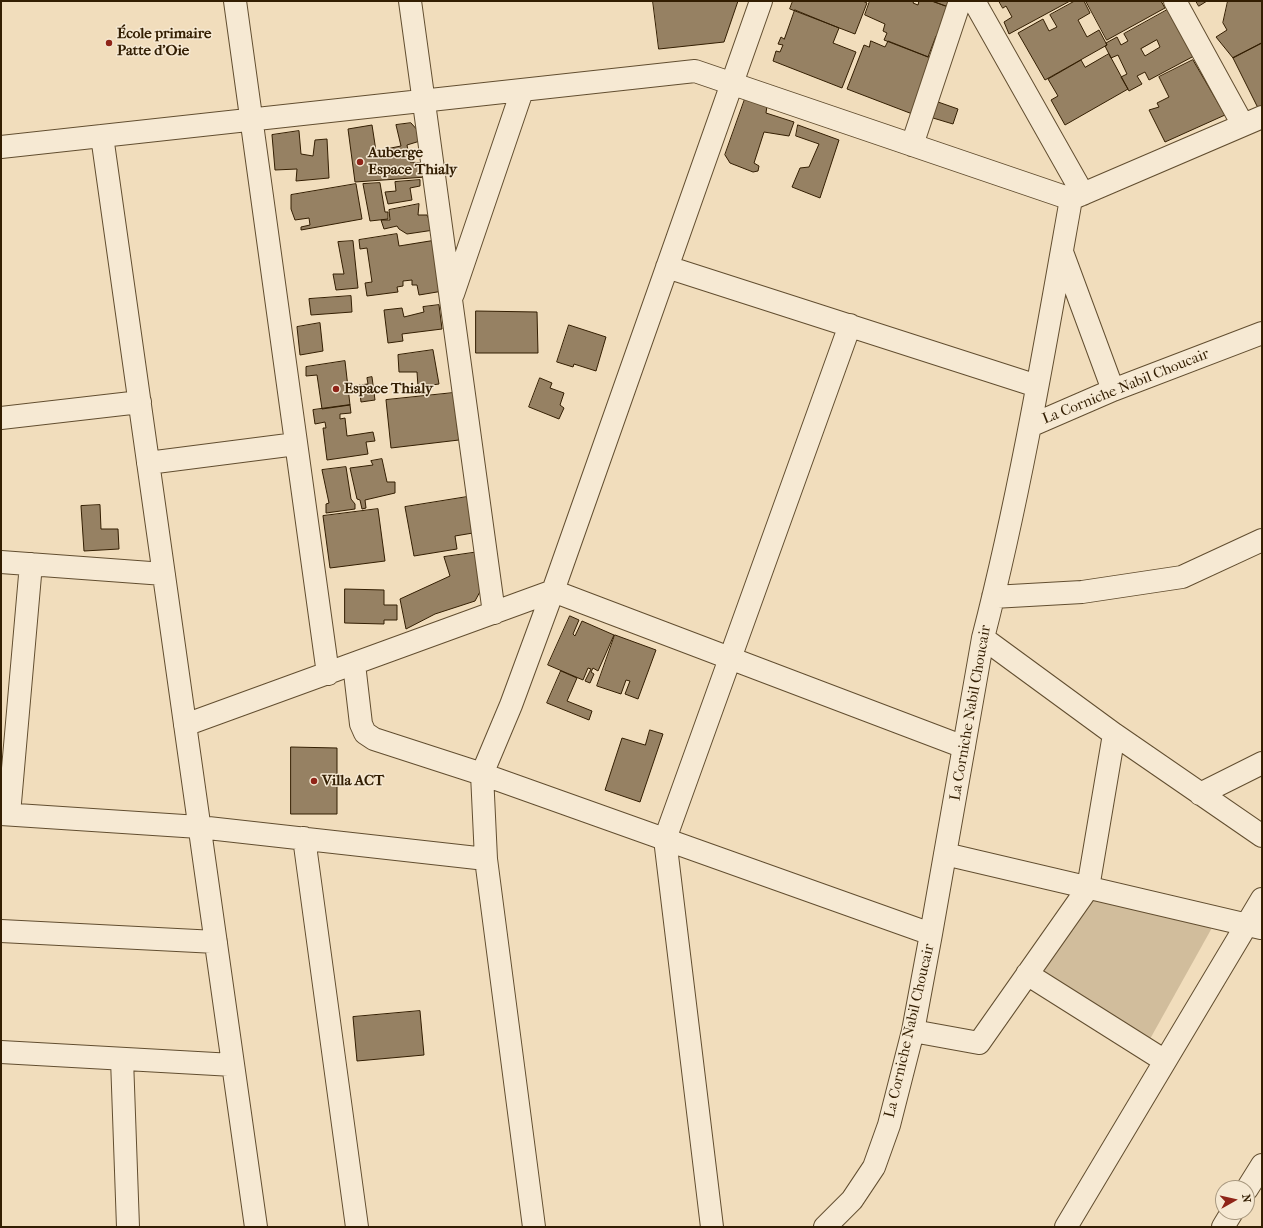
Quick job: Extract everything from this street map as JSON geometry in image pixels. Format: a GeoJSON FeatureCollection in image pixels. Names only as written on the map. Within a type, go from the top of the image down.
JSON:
{"type":"FeatureCollection","features":[{"type":"Feature","properties":{"kind":"street"},"geometry":{"type":"LineString","coordinates":[[235,1],[328,674]]}},
{"type":"Feature","properties":{"kind":"street"},"geometry":{"type":"LineString","coordinates":[[410,1],[494,613]]}},
{"type":"Feature","properties":{"kind":"street"},"geometry":{"type":"LineString","coordinates":[[534,1227],[486,859],[482,774],[511,705],[553,592],[761,1]]}},
{"type":"Feature","properties":{"kind":"street"},"geometry":{"type":"LineString","coordinates":[[912,145],[960,1]]}},
{"type":"Feature","properties":{"kind":"street"},"geometry":{"type":"LineString","coordinates":[[974,1],[1077,197],[1062,252],[1030,426]]}},
{"type":"Feature","properties":{"kind":"street"},"geometry":{"type":"LineString","coordinates":[[1,147],[695,71],[912,145],[1077,197],[1253,121],[1175,1]]}},
{"type":"Feature","properties":{"kind":"street"},"geometry":{"type":"LineString","coordinates":[[452,299],[522,91]]}},
{"type":"Feature","properties":{"kind":"street"},"geometry":{"type":"LineString","coordinates":[[102,136],[256,1227]]}},
{"type":"Feature","properties":{"kind":"street"},"geometry":{"type":"LineString","coordinates":[[1062,252],[1113,390]]}},
{"type":"Feature","properties":{"kind":"street"},"geometry":{"type":"LineString","coordinates":[[667,267],[1037,386]]}},
{"type":"Feature","properties":{"kind":"street"},"geometry":{"type":"LineString","coordinates":[[712,1227],[665,839],[850,325]]}},
{"type":"Feature","properties":{"kind":"street","name":"La Corniche Nabil Choucair"},"geometry":{"type":"LineString","coordinates":[[825,1227],[852,1200],[874,1167],[889,1125],[913,1031],[983,638],[1030,426],[1113,390],[1262,333]]}},
{"type":"Feature","properties":{"kind":"street"},"geometry":{"type":"LineString","coordinates":[[1,418],[140,402]]}},
{"type":"Feature","properties":{"kind":"street"},"geometry":{"type":"LineString","coordinates":[[148,463],[296,444]]}},
{"type":"Feature","properties":{"kind":"street"},"geometry":{"type":"LineString","coordinates":[[993,597],[1082,592],[1182,577],[1262,540]]}},
{"type":"Feature","properties":{"kind":"street"},"geometry":{"type":"LineString","coordinates":[[1,562],[164,574]]}},
{"type":"Feature","properties":{"kind":"street"},"geometry":{"type":"LineString","coordinates":[[31,564],[5,814],[199,827],[486,859]]}},
{"type":"Feature","properties":{"kind":"street"},"geometry":{"type":"LineString","coordinates":[[185,725],[553,592],[964,747]]}},
{"type":"Feature","properties":{"kind":"street"},"geometry":{"type":"LineString","coordinates":[[983,638],[1114,734],[1262,836]]}},
{"type":"Feature","properties":{"kind":"street"},"geometry":{"type":"LineString","coordinates":[[354,664],[361,724],[366,733],[374,739],[482,774],[931,934]]}},
{"type":"Feature","properties":{"kind":"street"},"geometry":{"type":"LineString","coordinates":[[913,1031],[979,1043],[1088,888],[1114,734]]}},
{"type":"Feature","properties":{"kind":"street"},"geometry":{"type":"LineString","coordinates":[[1200,794],[1262,763]]}},
{"type":"Feature","properties":{"kind":"street"},"geometry":{"type":"LineString","coordinates":[[304,838],[357,1227]]}},
{"type":"Feature","properties":{"kind":"street"},"geometry":{"type":"LineString","coordinates":[[945,854],[1254,927]]}},
{"type":"Feature","properties":{"kind":"street"},"geometry":{"type":"LineString","coordinates":[[1066,1227],[1165,1061],[1254,927],[1262,899]]}},
{"type":"Feature","properties":{"kind":"street"},"geometry":{"type":"LineString","coordinates":[[1,931],[216,942]]}},
{"type":"Feature","properties":{"kind":"street"},"geometry":{"type":"LineString","coordinates":[[1027,974],[1165,1061]]}},
{"type":"Feature","properties":{"kind":"street"},"geometry":{"type":"LineString","coordinates":[[1,1052],[233,1065]]}},
{"type":"Feature","properties":{"kind":"street"},"geometry":{"type":"LineString","coordinates":[[122,1059],[128,1227]]}},
{"type":"Feature","properties":{"kind":"street"},"geometry":{"type":"LineString","coordinates":[[1255,1183],[1262,1165]]}},
{"type":"Feature","properties":{"kind":"shaded area"},"geometry":{"type":"Polygon","coordinates":[[[1086,896],[1213,926],[1150,1039],[1038,972],[1086,896]]]}},
{"type":"Feature","properties":{"kind":"building"},"geometry":{"type":"Polygon","coordinates":[[[653,1],[738,1],[724,42],[659,49],[653,1]]]}},
{"type":"Feature","properties":{"kind":"building"},"geometry":{"type":"Polygon","coordinates":[[[793,1],[863,1],[867,3],[855,34],[790,9],[793,1]]]}},
{"type":"Feature","properties":{"kind":"building"},"geometry":{"type":"Polygon","coordinates":[[[870,1],[914,1],[913,3],[918,5],[919,1],[932,1],[948,7],[941,35],[936,36],[928,57],[884,40],[887,33],[883,31],[885,24],[865,15],[870,1]]]}},
{"type":"Feature","properties":{"kind":"building"},"geometry":{"type":"Polygon","coordinates":[[[932,1],[955,1],[953,8],[932,1]]]}},
{"type":"Feature","properties":{"kind":"building"},"geometry":{"type":"Polygon","coordinates":[[[999,1],[1070,1],[1009,34],[1004,22],[1012,17],[1006,6],[1003,8],[999,1]]]}},
{"type":"Feature","properties":{"kind":"building"},"geometry":{"type":"Polygon","coordinates":[[[1075,1],[1084,1],[1090,13],[1078,20],[1087,37],[1099,30],[1107,45],[1045,80],[1018,33],[1043,19],[1049,31],[1057,27],[1050,15],[1075,1]]]}},
{"type":"Feature","properties":{"kind":"building"},"geometry":{"type":"Polygon","coordinates":[[[1086,1],[1161,1],[1165,8],[1107,40],[1086,1]]]}},
{"type":"Feature","properties":{"kind":"building"},"geometry":{"type":"Polygon","coordinates":[[[1196,1],[1207,1],[1199,6],[1196,1]]]}},
{"type":"Feature","properties":{"kind":"building"},"geometry":{"type":"Polygon","coordinates":[[[1228,1],[1262,1],[1262,43],[1233,58],[1216,37],[1227,30],[1223,23],[1228,1]]]}},
{"type":"Feature","properties":{"kind":"building"},"geometry":{"type":"Polygon","coordinates":[[[1169,9],[1194,56],[1149,80],[1145,72],[1137,76],[1142,84],[1129,91],[1121,77],[1127,74],[1118,55],[1111,58],[1105,46],[1107,45],[1106,43],[1117,37],[1121,45],[1128,41],[1124,34],[1169,9]],[[1157,40],[1141,49],[1145,56],[1160,47],[1157,40]]]}},
{"type":"Feature","properties":{"kind":"building"},"geometry":{"type":"Polygon","coordinates":[[[795,10],[839,28],[833,43],[856,52],[842,88],[773,61],[776,51],[780,52],[783,45],[778,44],[781,37],[784,39],[795,10]]]}},
{"type":"Feature","properties":{"kind":"building"},"geometry":{"type":"Polygon","coordinates":[[[871,41],[885,47],[888,41],[936,60],[915,115],[847,89],[864,45],[869,47],[871,41]]]}},
{"type":"Feature","properties":{"kind":"building"},"geometry":{"type":"Polygon","coordinates":[[[1262,43],[1262,106],[1258,108],[1233,58],[1262,43]]]}},
{"type":"Feature","properties":{"kind":"building"},"geometry":{"type":"Polygon","coordinates":[[[1109,54],[1128,89],[1065,125],[1051,100],[1058,96],[1048,79],[1081,60],[1085,67],[1109,54]]]}},
{"type":"Feature","properties":{"kind":"building"},"geometry":{"type":"Polygon","coordinates":[[[1193,60],[1225,115],[1165,142],[1149,110],[1159,107],[1157,103],[1169,97],[1159,77],[1193,60]]]}},
{"type":"Feature","properties":{"kind":"building"},"geometry":{"type":"Polygon","coordinates":[[[745,99],[767,106],[766,113],[794,122],[789,136],[764,132],[754,163],[759,166],[758,171],[753,172],[730,163],[725,155],[745,99]]]}},
{"type":"Feature","properties":{"kind":"building"},"geometry":{"type":"Polygon","coordinates":[[[938,102],[958,109],[953,124],[933,118],[938,102]]]}},
{"type":"Feature","properties":{"kind":"building"},"geometry":{"type":"Polygon","coordinates":[[[411,123],[420,133],[420,141],[407,145],[410,162],[423,163],[426,177],[355,182],[348,129],[372,125],[376,151],[401,146],[396,125],[411,123]]]}},
{"type":"Feature","properties":{"kind":"building"},"geometry":{"type":"Polygon","coordinates":[[[798,125],[839,140],[820,198],[792,187],[800,168],[809,167],[819,144],[796,136],[798,125]]]}},
{"type":"Feature","properties":{"kind":"building"},"geometry":{"type":"Polygon","coordinates":[[[299,131],[301,154],[313,156],[315,140],[327,139],[329,178],[296,181],[297,169],[275,170],[272,135],[299,131]]]}},
{"type":"Feature","properties":{"kind":"building"},"geometry":{"type":"Polygon","coordinates":[[[420,180],[420,186],[410,188],[412,200],[388,204],[385,192],[396,191],[395,182],[420,180]]]}},
{"type":"Feature","properties":{"kind":"building"},"geometry":{"type":"Polygon","coordinates":[[[380,183],[385,212],[388,212],[388,219],[370,221],[363,184],[380,183]]]}},
{"type":"Feature","properties":{"kind":"building"},"geometry":{"type":"Polygon","coordinates":[[[356,184],[362,219],[301,230],[301,227],[310,225],[309,218],[295,220],[291,209],[291,195],[356,184]]]}},
{"type":"Feature","properties":{"kind":"building"},"geometry":{"type":"Polygon","coordinates":[[[419,204],[418,215],[427,215],[434,230],[407,234],[397,226],[384,229],[381,220],[390,220],[389,210],[419,204]]]}},
{"type":"Feature","properties":{"kind":"building"},"geometry":{"type":"Polygon","coordinates":[[[397,234],[399,246],[436,240],[443,291],[419,295],[417,285],[412,285],[412,280],[403,281],[403,286],[397,287],[398,292],[367,296],[365,283],[372,282],[367,248],[360,249],[359,240],[397,234]]]}},
{"type":"Feature","properties":{"kind":"building"},"geometry":{"type":"Polygon","coordinates":[[[353,241],[358,288],[336,290],[333,274],[344,274],[338,242],[353,241]]]}},
{"type":"Feature","properties":{"kind":"building"},"geometry":{"type":"Polygon","coordinates":[[[351,296],[352,312],[311,315],[309,299],[351,296]]]}},
{"type":"Feature","properties":{"kind":"building"},"geometry":{"type":"Polygon","coordinates":[[[439,305],[442,329],[402,334],[403,341],[388,343],[384,310],[402,308],[404,317],[424,312],[423,307],[439,305]]]}},
{"type":"Feature","properties":{"kind":"building"},"geometry":{"type":"Polygon","coordinates":[[[476,311],[537,312],[538,353],[476,353],[476,311]]]}},
{"type":"Feature","properties":{"kind":"building"},"geometry":{"type":"Polygon","coordinates":[[[320,323],[323,351],[300,355],[297,327],[320,323]]]}},
{"type":"Feature","properties":{"kind":"building"},"geometry":{"type":"Polygon","coordinates":[[[569,325],[606,337],[596,371],[574,364],[573,367],[557,362],[569,325]]]}},
{"type":"Feature","properties":{"kind":"building"},"geometry":{"type":"Polygon","coordinates":[[[433,350],[439,384],[418,387],[417,372],[399,372],[398,355],[433,350]]]}},
{"type":"Feature","properties":{"kind":"building"},"geometry":{"type":"Polygon","coordinates":[[[345,361],[350,405],[322,409],[317,375],[306,376],[306,367],[345,361]]]}},
{"type":"Feature","properties":{"kind":"building"},"geometry":{"type":"Polygon","coordinates":[[[372,377],[375,400],[361,402],[359,385],[368,384],[367,378],[372,377]]]}},
{"type":"Feature","properties":{"kind":"building"},"geometry":{"type":"Polygon","coordinates":[[[540,378],[552,383],[550,388],[564,393],[560,405],[564,408],[559,419],[529,407],[540,378]]]}},
{"type":"Feature","properties":{"kind":"building"},"geometry":{"type":"Polygon","coordinates":[[[453,393],[459,440],[391,448],[386,400],[453,393]]]}},
{"type":"Feature","properties":{"kind":"building"},"geometry":{"type":"Polygon","coordinates":[[[350,405],[351,413],[340,414],[340,419],[345,418],[347,436],[373,432],[375,441],[366,442],[368,454],[327,460],[323,428],[326,428],[325,422],[315,424],[313,410],[350,405]]]}},
{"type":"Feature","properties":{"kind":"building"},"geometry":{"type":"Polygon","coordinates":[[[382,459],[387,482],[395,482],[395,493],[365,500],[366,508],[362,509],[360,500],[357,499],[350,468],[373,465],[371,461],[382,459]]]}},
{"type":"Feature","properties":{"kind":"building"},"geometry":{"type":"Polygon","coordinates":[[[346,467],[351,499],[355,504],[355,509],[326,513],[326,504],[329,503],[322,470],[346,467]]]}},
{"type":"Feature","properties":{"kind":"building"},"geometry":{"type":"Polygon","coordinates":[[[467,497],[473,533],[455,536],[457,549],[414,556],[405,507],[467,497]]]}},
{"type":"Feature","properties":{"kind":"building"},"geometry":{"type":"Polygon","coordinates":[[[100,505],[101,529],[118,529],[119,549],[84,551],[81,506],[100,505]]]}},
{"type":"Feature","properties":{"kind":"building"},"geometry":{"type":"Polygon","coordinates":[[[378,509],[385,561],[330,568],[323,516],[378,509]]]}},
{"type":"Feature","properties":{"kind":"building"},"geometry":{"type":"Polygon","coordinates":[[[479,552],[482,588],[475,601],[435,614],[406,629],[400,599],[450,576],[444,557],[479,552]]]}},
{"type":"Feature","properties":{"kind":"building"},"geometry":{"type":"Polygon","coordinates":[[[345,589],[384,590],[384,605],[397,605],[397,620],[384,620],[384,624],[345,623],[345,589]]]}},
{"type":"Feature","properties":{"kind":"building"},"geometry":{"type":"Polygon","coordinates":[[[570,616],[579,620],[573,634],[575,636],[582,621],[614,635],[598,671],[593,668],[591,672],[594,674],[590,683],[585,681],[591,669],[588,668],[583,680],[548,665],[570,616]]]}},
{"type":"Feature","properties":{"kind":"building"},"geometry":{"type":"Polygon","coordinates":[[[615,635],[656,650],[638,699],[625,694],[630,681],[626,680],[621,694],[597,686],[615,635]]]}},
{"type":"Feature","properties":{"kind":"building"},"geometry":{"type":"Polygon","coordinates":[[[561,671],[577,678],[567,701],[592,711],[589,720],[547,703],[561,671]]]}},
{"type":"Feature","properties":{"kind":"building"},"geometry":{"type":"Polygon","coordinates":[[[650,730],[663,734],[640,802],[605,790],[622,738],[645,745],[650,730]]]}},
{"type":"Feature","properties":{"kind":"building","name":"Villa ACT"},"geometry":{"type":"Polygon","coordinates":[[[291,747],[337,748],[337,814],[291,814],[291,747]]]}},
{"type":"Feature","properties":{"kind":"building"},"geometry":{"type":"Polygon","coordinates":[[[420,1011],[424,1055],[357,1061],[353,1017],[420,1011]]]}},
{"type":"Feature","properties":{"kind":"place","name":"École primaire Patte d'Oie"},"geometry":{"type":"Point","coordinates":[109,43]}},
{"type":"Feature","properties":{"kind":"place","name":"Auberge Espace Thialy"},"geometry":{"type":"Point","coordinates":[360,162]}},
{"type":"Feature","properties":{"kind":"place","name":"Espace Thialy"},"geometry":{"type":"Point","coordinates":[336,389]}},
{"type":"Feature","properties":{"kind":"place","name":"Villa ACT"},"geometry":{"type":"Point","coordinates":[314,781]}}]}
